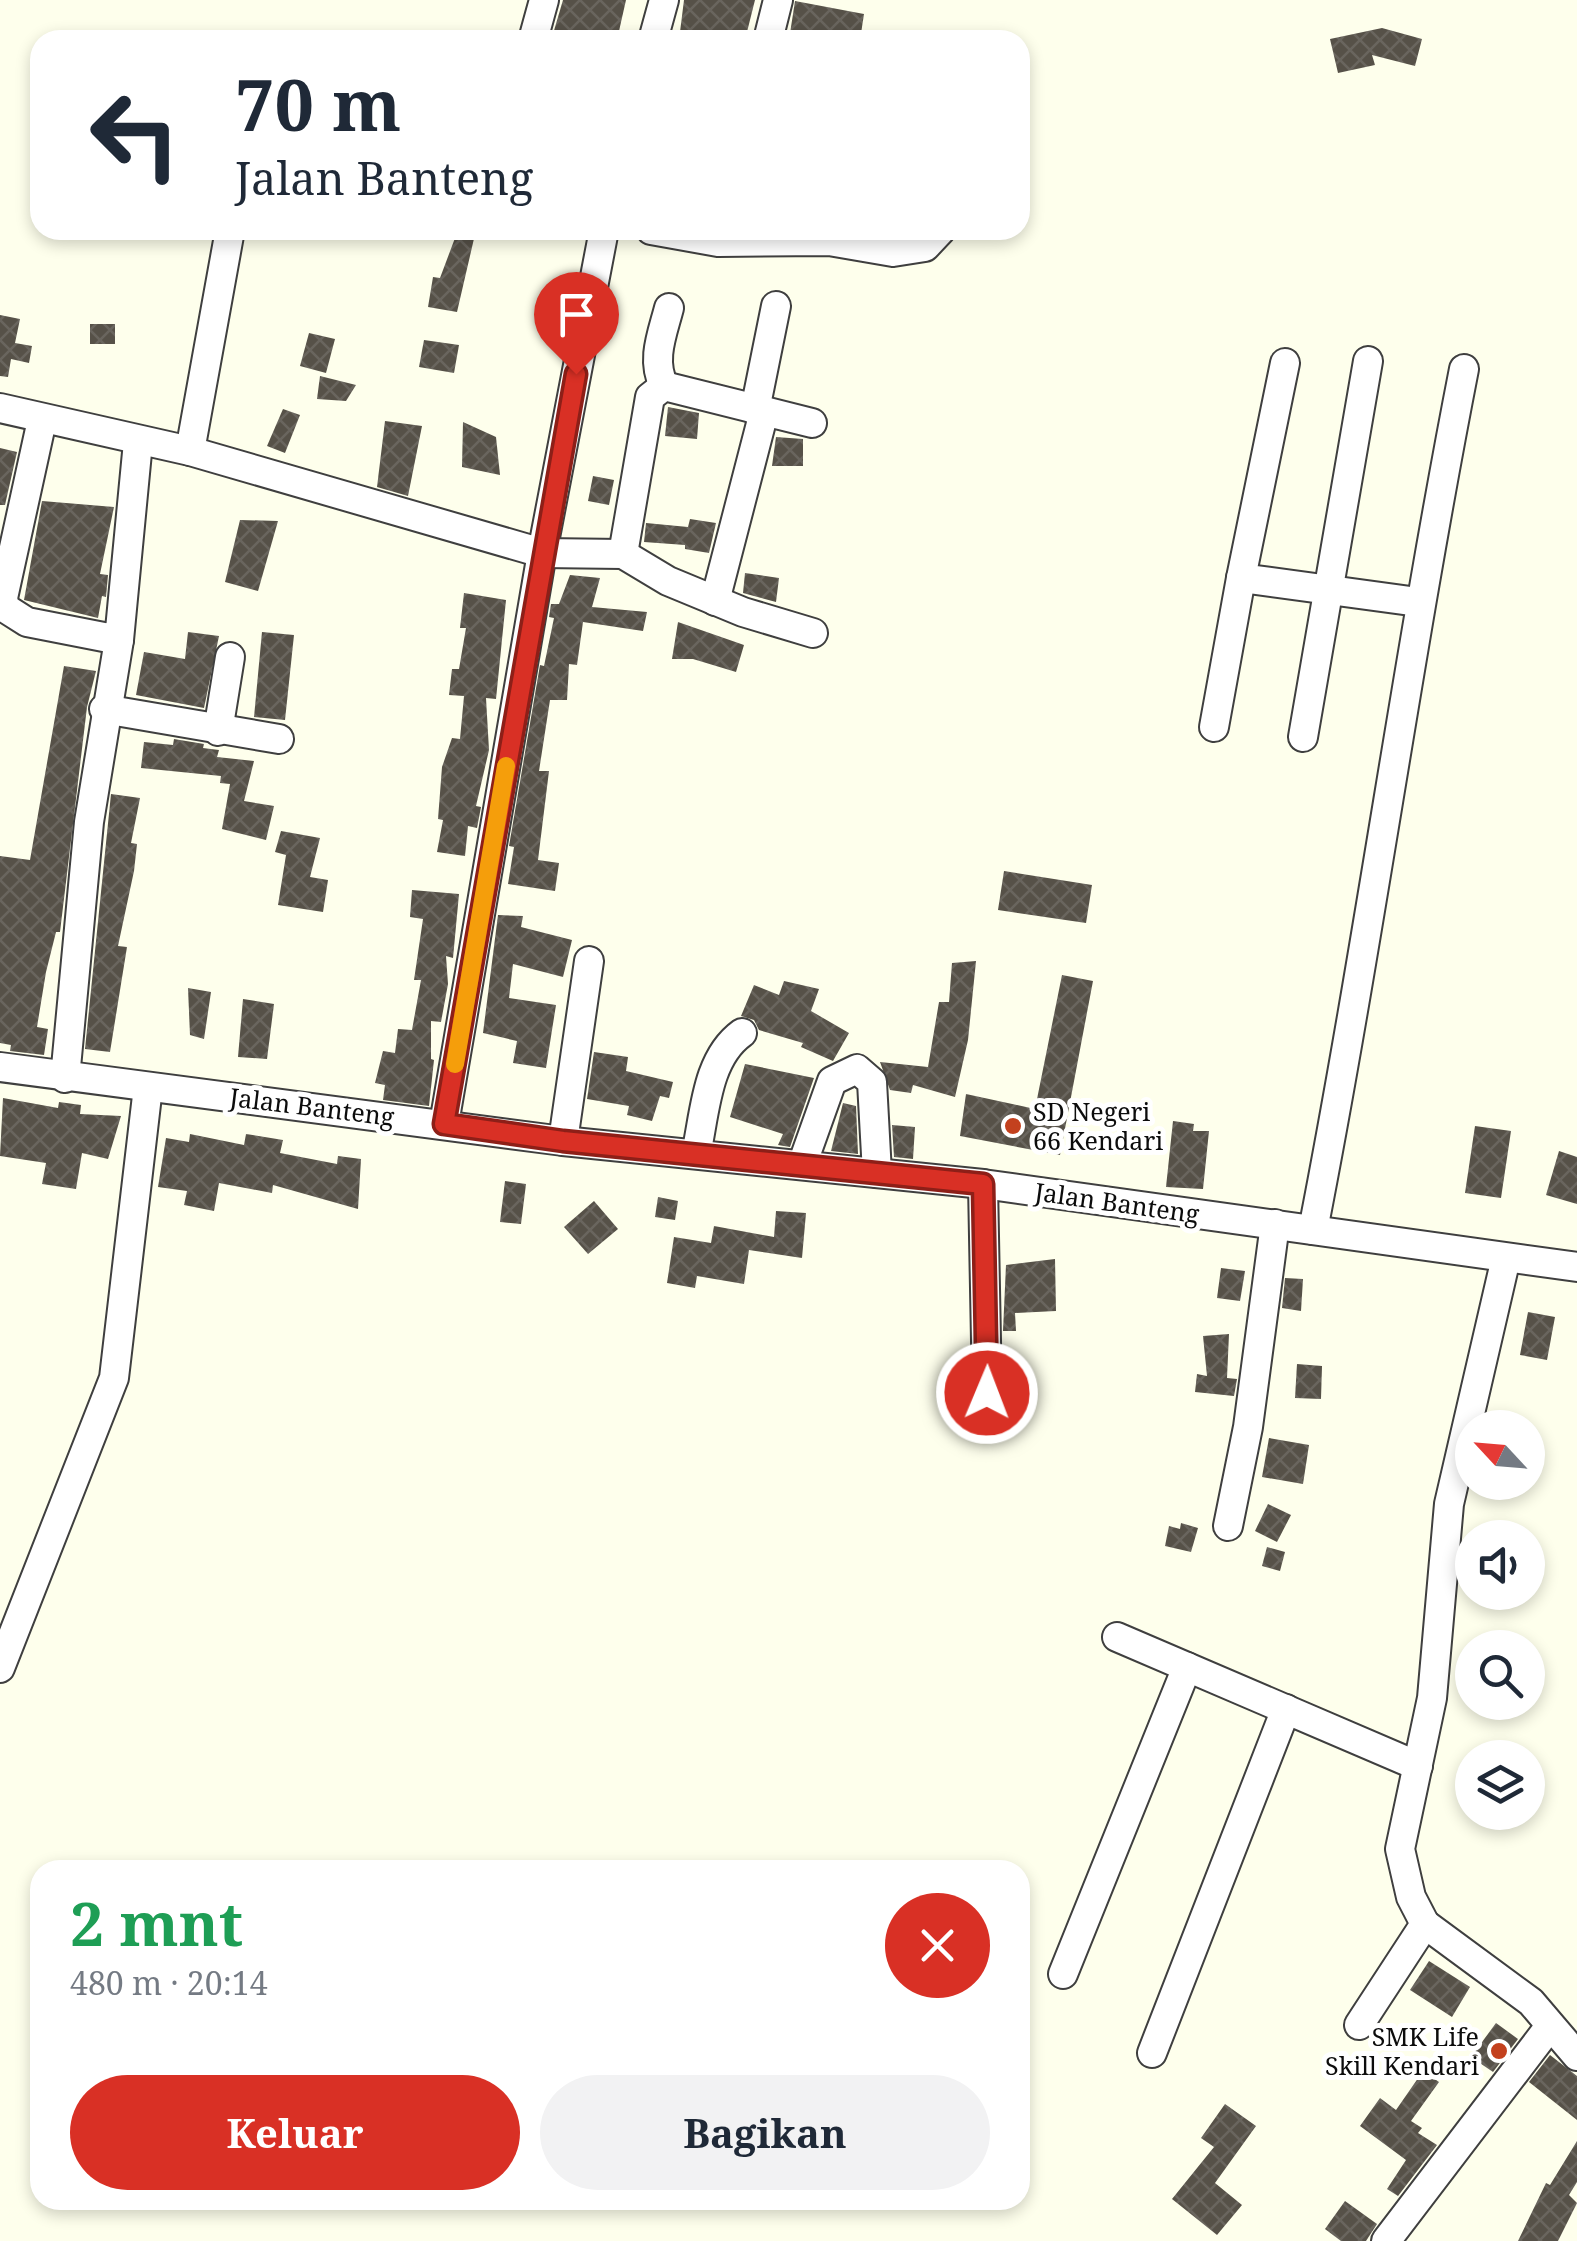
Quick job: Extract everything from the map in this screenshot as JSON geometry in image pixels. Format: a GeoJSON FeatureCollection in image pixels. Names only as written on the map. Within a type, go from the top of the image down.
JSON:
{"type":"FeatureCollection","features":[{"type":"Feature","properties":{"kind":"street"},"geometry":{"type":"LineString","coordinates":[[536,30],[544,0]]}},
{"type":"Feature","properties":{"kind":"street"},"geometry":{"type":"LineString","coordinates":[[656,30],[664,0]]}},
{"type":"Feature","properties":{"kind":"street"},"geometry":{"type":"LineString","coordinates":[[770,30],[778,0]]}},
{"type":"Feature","properties":{"kind":"street"},"geometry":{"type":"LineString","coordinates":[[190,452],[228,240]]}},
{"type":"Feature","properties":{"kind":"street"},"geometry":{"type":"LineString","coordinates":[[444,1124],[542,553],[602,240]]}},
{"type":"Feature","properties":{"kind":"street"},"geometry":{"type":"LineString","coordinates":[[851,240],[908,251],[935,240]]}},
{"type":"Feature","properties":{"kind":"street"},"geometry":{"type":"LineString","coordinates":[[715,600],[759,411],[776,306]]}},
{"type":"Feature","properties":{"kind":"street"},"geometry":{"type":"LineString","coordinates":[[669,308],[656,371],[664,386],[812,423]]}},
{"type":"Feature","properties":{"kind":"street"},"geometry":{"type":"LineString","coordinates":[[1302,737],[1368,361]]}},
{"type":"Feature","properties":{"kind":"street"},"geometry":{"type":"LineString","coordinates":[[1214,727],[1285,364]]}},
{"type":"Feature","properties":{"kind":"street"},"geometry":{"type":"LineString","coordinates":[[1313,1230],[1342,1077],[1418,602],[1464,368]]}},
{"type":"Feature","properties":{"kind":"street"},"geometry":{"type":"LineString","coordinates":[[622,554],[650,397],[664,386]]}},
{"type":"Feature","properties":{"kind":"street"},"geometry":{"type":"LineString","coordinates":[[0,408],[190,452],[542,553],[622,554],[668,581],[813,633]]}},
{"type":"Feature","properties":{"kind":"street"},"geometry":{"type":"LineString","coordinates":[[42,420],[3,598],[5,608],[27,622],[119,640]]}},
{"type":"Feature","properties":{"kind":"street"},"geometry":{"type":"LineString","coordinates":[[66,1078],[89,822],[104,709],[119,640],[138,442]]}},
{"type":"Feature","properties":{"kind":"street"},"geometry":{"type":"LineString","coordinates":[[1242,578],[1418,602]]}},
{"type":"Feature","properties":{"kind":"street"},"geometry":{"type":"LineString","coordinates":[[218,732],[230,657]]}},
{"type":"Feature","properties":{"kind":"street"},"geometry":{"type":"LineString","coordinates":[[104,709],[218,732],[279,739]]}},
{"type":"Feature","properties":{"kind":"street"},"geometry":{"type":"LineString","coordinates":[[563,1141],[590,961]]}},
{"type":"Feature","properties":{"kind":"street"},"geometry":{"type":"LineString","coordinates":[[696,1154],[716,1064],[727,1046],[742,1034]]}},
{"type":"Feature","properties":{"kind":"street","name":"Jalan Banteng"},"geometry":{"type":"LineString","coordinates":[[0,1067],[563,1141],[983,1184],[1577,1267]]}},
{"type":"Feature","properties":{"kind":"street"},"geometry":{"type":"LineString","coordinates":[[802,1165],[832,1081],[857,1070],[872,1082],[878,1174]]}},
{"type":"Feature","properties":{"kind":"street"},"geometry":{"type":"LineString","coordinates":[[0,1665],[114,1378],[148,1086]]}},
{"type":"Feature","properties":{"kind":"street"},"geometry":{"type":"LineString","coordinates":[[983,1184],[987,1393]]}},
{"type":"Feature","properties":{"kind":"street"},"geometry":{"type":"LineString","coordinates":[[1228,1526],[1256,1377],[1275,1224]]}},
{"type":"Feature","properties":{"kind":"street"},"geometry":{"type":"LineString","coordinates":[[1506,1258],[1449,1504],[1432,1698],[1400,1849],[1411,1896],[1425,1924],[1531,2002],[1577,2056]]}},
{"type":"Feature","properties":{"kind":"street"},"geometry":{"type":"LineString","coordinates":[[1116,1637],[1418,1766]]}},
{"type":"Feature","properties":{"kind":"street"},"geometry":{"type":"LineString","coordinates":[[1063,1974],[1188,1667]]}},
{"type":"Feature","properties":{"kind":"street"},"geometry":{"type":"LineString","coordinates":[[1152,2053],[1286,1709]]}},
{"type":"Feature","properties":{"kind":"street"},"geometry":{"type":"LineString","coordinates":[[1359,2026],[1425,1924]]}},
{"type":"Feature","properties":{"kind":"street"},"geometry":{"type":"LineString","coordinates":[[1386,2241],[1550,2026]]}},
{"type":"Feature","properties":{"kind":"building"},"geometry":{"type":"Polygon","coordinates":[[[563,0],[626,0],[619,30],[554,30],[563,0]]]}},
{"type":"Feature","properties":{"kind":"building"},"geometry":{"type":"Polygon","coordinates":[[[684,0],[755,0],[748,30],[680,30],[684,0]]]}},
{"type":"Feature","properties":{"kind":"building"},"geometry":{"type":"Polygon","coordinates":[[[795,1],[864,14],[862,30],[791,30],[795,1]]]}},
{"type":"Feature","properties":{"kind":"building"},"geometry":{"type":"Polygon","coordinates":[[[1382,28],[1422,39],[1415,66],[1372,55],[1375,65],[1338,73],[1330,39],[1382,28]]]}},
{"type":"Feature","properties":{"kind":"building"},"geometry":{"type":"Polygon","coordinates":[[[454,240],[474,240],[457,312],[428,307],[433,277],[440,278],[454,240]]]}},
{"type":"Feature","properties":{"kind":"building"},"geometry":{"type":"Polygon","coordinates":[[[0,315],[20,319],[15,343],[32,346],[29,363],[11,359],[8,377],[0,376],[0,315]]]}},
{"type":"Feature","properties":{"kind":"building"},"geometry":{"type":"Polygon","coordinates":[[[90,324],[115,324],[115,344],[90,344],[90,324]]]}},
{"type":"Feature","properties":{"kind":"building"},"geometry":{"type":"Polygon","coordinates":[[[309,333],[335,339],[326,373],[300,366],[309,333]]]}},
{"type":"Feature","properties":{"kind":"building"},"geometry":{"type":"Polygon","coordinates":[[[424,340],[459,345],[454,373],[419,367],[424,340]]]}},
{"type":"Feature","properties":{"kind":"building"},"geometry":{"type":"Polygon","coordinates":[[[320,376],[356,385],[346,401],[317,399],[320,376]]]}},
{"type":"Feature","properties":{"kind":"building"},"geometry":{"type":"Polygon","coordinates":[[[668,407],[699,413],[697,439],[665,436],[668,407]]]}},
{"type":"Feature","properties":{"kind":"building"},"geometry":{"type":"Polygon","coordinates":[[[283,409],[300,415],[285,453],[267,446],[283,409]]]}},
{"type":"Feature","properties":{"kind":"building"},"geometry":{"type":"Polygon","coordinates":[[[385,421],[422,426],[408,496],[377,487],[385,421]]]}},
{"type":"Feature","properties":{"kind":"building"},"geometry":{"type":"Polygon","coordinates":[[[463,422],[496,437],[500,475],[462,467],[463,422]]]}},
{"type":"Feature","properties":{"kind":"building"},"geometry":{"type":"Polygon","coordinates":[[[776,437],[803,439],[803,466],[772,466],[776,437]]]}},
{"type":"Feature","properties":{"kind":"building"},"geometry":{"type":"Polygon","coordinates":[[[0,448],[17,452],[5,505],[0,505],[0,448]]]}},
{"type":"Feature","properties":{"kind":"building"},"geometry":{"type":"Polygon","coordinates":[[[593,476],[614,480],[609,505],[588,501],[593,476]]]}},
{"type":"Feature","properties":{"kind":"building"},"geometry":{"type":"Polygon","coordinates":[[[42,501],[114,507],[100,574],[108,575],[106,597],[102,596],[98,618],[24,600],[42,501]]]}},
{"type":"Feature","properties":{"kind":"building"},"geometry":{"type":"Polygon","coordinates":[[[690,519],[716,523],[709,553],[685,549],[685,545],[644,542],[646,523],[688,527],[690,519]]]}},
{"type":"Feature","properties":{"kind":"building"},"geometry":{"type":"Polygon","coordinates":[[[240,520],[278,521],[258,591],[225,582],[240,520]]]}},
{"type":"Feature","properties":{"kind":"building"},"geometry":{"type":"Polygon","coordinates":[[[745,573],[779,578],[776,602],[743,593],[745,573]]]}},
{"type":"Feature","properties":{"kind":"building"},"geometry":{"type":"Polygon","coordinates":[[[570,575],[600,578],[592,607],[647,612],[643,631],[583,622],[577,665],[569,664],[567,700],[550,700],[539,771],[549,771],[538,860],[559,863],[555,891],[508,884],[514,847],[509,846],[540,665],[544,666],[554,618],[549,617],[551,604],[559,604],[570,575]]]}},
{"type":"Feature","properties":{"kind":"building"},"geometry":{"type":"Polygon","coordinates":[[[464,593],[506,600],[496,699],[486,698],[489,750],[476,806],[481,807],[477,828],[468,826],[465,856],[437,852],[443,820],[438,819],[442,767],[452,738],[460,739],[464,696],[449,695],[452,669],[459,669],[466,628],[460,628],[464,593]]]}},
{"type":"Feature","properties":{"kind":"building"},"geometry":{"type":"Polygon","coordinates":[[[678,622],[744,645],[736,672],[693,659],[672,659],[678,622]]]}},
{"type":"Feature","properties":{"kind":"building"},"geometry":{"type":"Polygon","coordinates":[[[188,632],[219,636],[204,708],[136,695],[144,652],[185,659],[188,632]]]}},
{"type":"Feature","properties":{"kind":"building"},"geometry":{"type":"Polygon","coordinates":[[[262,632],[294,635],[285,720],[254,717],[262,632]]]}},
{"type":"Feature","properties":{"kind":"building"},"geometry":{"type":"Polygon","coordinates":[[[64,666],[96,671],[87,707],[60,932],[56,932],[46,972],[37,1027],[48,1029],[44,1055],[10,1051],[11,1045],[0,1043],[0,856],[30,860],[64,666]]]}},
{"type":"Feature","properties":{"kind":"building"},"geometry":{"type":"Polygon","coordinates":[[[174,739],[219,750],[217,757],[254,761],[244,801],[274,806],[266,840],[222,829],[230,784],[220,783],[221,776],[141,768],[144,742],[173,745],[174,739]]]}},
{"type":"Feature","properties":{"kind":"building"},"geometry":{"type":"Polygon","coordinates":[[[111,794],[140,798],[131,843],[137,844],[134,871],[118,946],[127,947],[110,1052],[85,1049],[111,794]]]}},
{"type":"Feature","properties":{"kind":"building"},"geometry":{"type":"Polygon","coordinates":[[[281,831],[320,838],[310,877],[328,880],[323,912],[278,905],[286,855],[275,852],[281,831]]]}},
{"type":"Feature","properties":{"kind":"building"},"geometry":{"type":"Polygon","coordinates":[[[1004,871],[1092,885],[1086,923],[998,910],[1004,871]]]}},
{"type":"Feature","properties":{"kind":"building"},"geometry":{"type":"Polygon","coordinates":[[[412,890],[459,894],[453,958],[446,956],[448,984],[441,1022],[431,1021],[434,1060],[429,1106],[383,1100],[385,1085],[375,1083],[383,1051],[395,1053],[398,1029],[412,1030],[421,980],[414,980],[423,919],[410,917],[412,890]]]}},
{"type":"Feature","properties":{"kind":"building"},"geometry":{"type":"Polygon","coordinates":[[[498,915],[523,916],[521,927],[572,940],[563,977],[513,964],[509,998],[556,1005],[546,1068],[513,1063],[517,1041],[483,1033],[498,915]]]}},
{"type":"Feature","properties":{"kind":"building"},"geometry":{"type":"Polygon","coordinates":[[[976,961],[968,1040],[955,1097],[913,1085],[911,1093],[890,1090],[880,1062],[928,1067],[939,1002],[949,1002],[952,963],[976,961]]]}},
{"type":"Feature","properties":{"kind":"building"},"geometry":{"type":"Polygon","coordinates":[[[1062,975],[1093,981],[1060,1155],[960,1136],[966,1094],[1035,1109],[1062,975]]]}},
{"type":"Feature","properties":{"kind":"building"},"geometry":{"type":"Polygon","coordinates":[[[784,981],[819,989],[811,1011],[849,1033],[833,1061],[801,1047],[803,1043],[759,1030],[754,1020],[741,1016],[754,985],[779,995],[784,981]]]}},
{"type":"Feature","properties":{"kind":"building"},"geometry":{"type":"Polygon","coordinates":[[[188,988],[211,992],[204,1039],[190,1035],[188,988]]]}},
{"type":"Feature","properties":{"kind":"building"},"geometry":{"type":"Polygon","coordinates":[[[243,999],[274,1004],[267,1059],[238,1057],[243,999]]]}},
{"type":"Feature","properties":{"kind":"building"},"geometry":{"type":"Polygon","coordinates":[[[594,1052],[628,1057],[626,1071],[673,1082],[669,1098],[660,1096],[652,1121],[627,1115],[629,1106],[587,1099],[594,1052]]]}},
{"type":"Feature","properties":{"kind":"building"},"geometry":{"type":"Polygon","coordinates":[[[745,1064],[814,1078],[790,1147],[778,1145],[783,1134],[730,1117],[745,1064]]]}},
{"type":"Feature","properties":{"kind":"building"},"geometry":{"type":"Polygon","coordinates":[[[3,1098],[58,1108],[59,1102],[81,1105],[80,1114],[121,1116],[108,1159],[82,1153],[76,1189],[42,1184],[46,1163],[0,1156],[3,1098]]]}},
{"type":"Feature","properties":{"kind":"building"},"geometry":{"type":"Polygon","coordinates":[[[843,1103],[856,1106],[858,1154],[831,1151],[843,1103]]]}},
{"type":"Feature","properties":{"kind":"building"},"geometry":{"type":"Polygon","coordinates":[[[1173,1121],[1194,1124],[1193,1131],[1209,1131],[1203,1189],[1166,1187],[1173,1121]]]}},
{"type":"Feature","properties":{"kind":"building"},"geometry":{"type":"Polygon","coordinates":[[[892,1125],[915,1127],[913,1159],[894,1157],[892,1125]]]}},
{"type":"Feature","properties":{"kind":"building"},"geometry":{"type":"Polygon","coordinates":[[[1475,1126],[1511,1131],[1501,1198],[1465,1193],[1475,1126]]]}},
{"type":"Feature","properties":{"kind":"building"},"geometry":{"type":"Polygon","coordinates":[[[190,1134],[244,1145],[246,1134],[283,1140],[280,1153],[337,1164],[338,1156],[361,1159],[358,1209],[273,1185],[272,1193],[219,1183],[214,1211],[184,1205],[187,1191],[158,1187],[166,1138],[189,1142],[190,1134]]]}},
{"type":"Feature","properties":{"kind":"building"},"geometry":{"type":"Polygon","coordinates":[[[1559,1151],[1577,1157],[1577,1204],[1546,1195],[1559,1151]]]}},
{"type":"Feature","properties":{"kind":"building"},"geometry":{"type":"Polygon","coordinates":[[[505,1181],[526,1184],[521,1224],[500,1222],[505,1181]]]}},
{"type":"Feature","properties":{"kind":"building"},"geometry":{"type":"Polygon","coordinates":[[[658,1197],[678,1201],[675,1220],[655,1217],[658,1197]]]}},
{"type":"Feature","properties":{"kind":"building"},"geometry":{"type":"Polygon","coordinates":[[[594,1201],[618,1229],[588,1254],[564,1227],[594,1201]]]}},
{"type":"Feature","properties":{"kind":"building"},"geometry":{"type":"Polygon","coordinates":[[[776,1211],[806,1213],[802,1258],[749,1250],[744,1284],[697,1276],[695,1288],[667,1283],[674,1237],[711,1243],[714,1226],[774,1237],[776,1211]]]}},
{"type":"Feature","properties":{"kind":"building"},"geometry":{"type":"Polygon","coordinates":[[[1055,1259],[1056,1311],[1015,1313],[1016,1331],[1003,1331],[1006,1265],[1055,1259]]]}},
{"type":"Feature","properties":{"kind":"building"},"geometry":{"type":"Polygon","coordinates":[[[1221,1268],[1245,1271],[1240,1301],[1217,1298],[1221,1268]]]}},
{"type":"Feature","properties":{"kind":"building"},"geometry":{"type":"Polygon","coordinates":[[[1285,1278],[1303,1279],[1301,1311],[1282,1308],[1285,1278]]]}},
{"type":"Feature","properties":{"kind":"building"},"geometry":{"type":"Polygon","coordinates":[[[1528,1312],[1555,1317],[1547,1360],[1520,1355],[1528,1312]]]}},
{"type":"Feature","properties":{"kind":"building"},"geometry":{"type":"Polygon","coordinates":[[[1229,1334],[1227,1378],[1237,1379],[1234,1396],[1195,1392],[1197,1374],[1207,1376],[1203,1336],[1229,1334]]]}},
{"type":"Feature","properties":{"kind":"building"},"geometry":{"type":"Polygon","coordinates":[[[1297,1364],[1322,1366],[1321,1399],[1295,1398],[1297,1364]]]}},
{"type":"Feature","properties":{"kind":"building"},"geometry":{"type":"Polygon","coordinates":[[[1269,1438],[1309,1445],[1303,1484],[1262,1477],[1269,1438]]]}},
{"type":"Feature","properties":{"kind":"building"},"geometry":{"type":"Polygon","coordinates":[[[1268,1504],[1291,1515],[1277,1542],[1255,1531],[1268,1504]]]}},
{"type":"Feature","properties":{"kind":"building"},"geometry":{"type":"Polygon","coordinates":[[[1181,1523],[1198,1528],[1191,1552],[1165,1546],[1169,1526],[1180,1529],[1181,1523]]]}},
{"type":"Feature","properties":{"kind":"building"},"geometry":{"type":"Polygon","coordinates":[[[1267,1547],[1285,1552],[1280,1571],[1262,1566],[1267,1547]]]}},
{"type":"Feature","properties":{"kind":"building"},"geometry":{"type":"Polygon","coordinates":[[[1429,1961],[1470,1987],[1452,2017],[1410,1990],[1429,1961]]]}},
{"type":"Feature","properties":{"kind":"building","name":"SMK Life Skill Kendari"},"geometry":{"type":"Polygon","coordinates":[[[1496,2023],[1518,2039],[1493,2072],[1471,2057],[1496,2023]]]}},
{"type":"Feature","properties":{"kind":"building"},"geometry":{"type":"Polygon","coordinates":[[[1550,2055],[1577,2076],[1577,2120],[1529,2082],[1550,2055]]]}},
{"type":"Feature","properties":{"kind":"building"},"geometry":{"type":"Polygon","coordinates":[[[1423,2071],[1439,2082],[1411,2121],[1422,2128],[1418,2133],[1437,2145],[1398,2196],[1387,2189],[1406,2160],[1360,2126],[1380,2098],[1396,2110],[1423,2071]]]}},
{"type":"Feature","properties":{"kind":"building"},"geometry":{"type":"Polygon","coordinates":[[[1225,2104],[1256,2126],[1215,2183],[1242,2205],[1217,2235],[1172,2199],[1214,2147],[1201,2138],[1225,2104]]]}},
{"type":"Feature","properties":{"kind":"building"},"geometry":{"type":"Polygon","coordinates":[[[1577,2141],[1577,2182],[1569,2195],[1577,2203],[1558,2241],[1518,2241],[1546,2183],[1550,2185],[1577,2141]]]}},
{"type":"Feature","properties":{"kind":"building"},"geometry":{"type":"Polygon","coordinates":[[[1345,2201],[1377,2224],[1366,2241],[1341,2241],[1325,2229],[1345,2201]]]}},
{"type":"Feature","properties":{"kind":"slow traffic"},"geometry":{"type":"LineString","coordinates":[[455,1064],[506,766]]}},
{"type":"Feature","properties":{"kind":"place","name":"SD Negeri 66 Kendari"},"geometry":{"type":"Point","coordinates":[1013,1126]}},
{"type":"Feature","properties":{"kind":"place","name":"SMK Life Skill Kendari"},"geometry":{"type":"Point","coordinates":[1499,2051]}},
{"type":"Feature","properties":{"kind":"route"},"geometry":{"type":"LineString","coordinates":[[576,374],[444,1124],[563,1141],[983,1184],[987,1393]]}}]}
